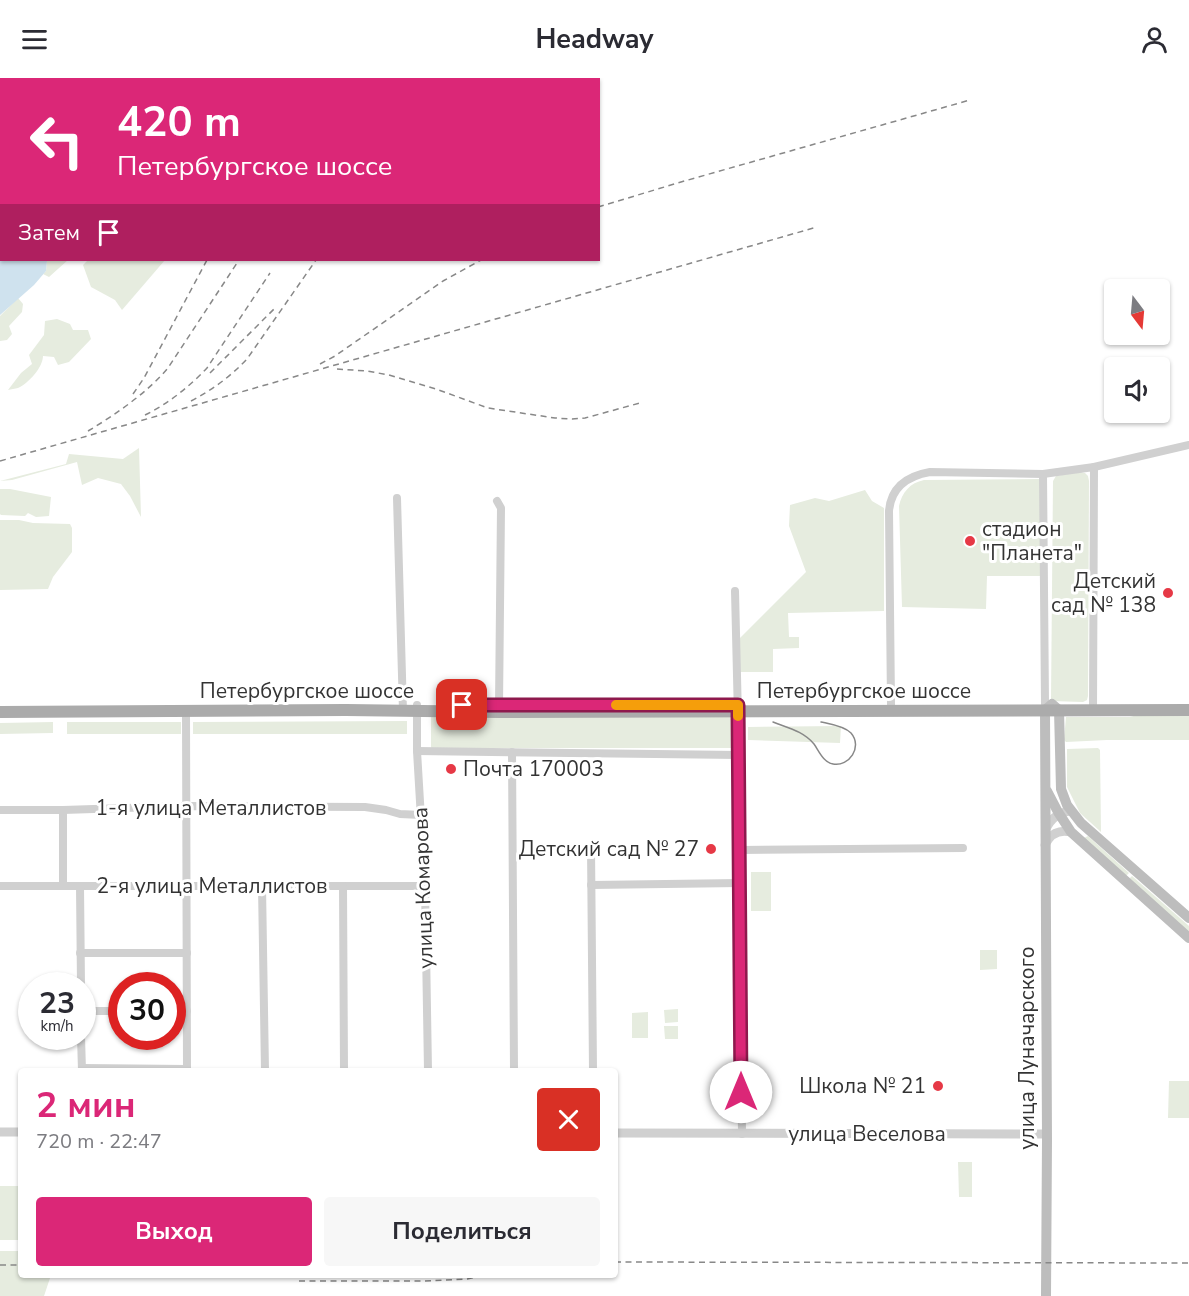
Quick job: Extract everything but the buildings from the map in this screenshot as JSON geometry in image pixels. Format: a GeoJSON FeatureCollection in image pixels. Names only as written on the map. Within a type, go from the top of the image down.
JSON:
{"type":"FeatureCollection","features":[{"type":"Feature","properties":{"kind":"main road","name":"Петербургское шоссе"},"geometry":{"type":"LineString","coordinates":[[0,706],[243,704],[499,709],[1092,707],[1189,704]]}},
{"type":"Feature","properties":{"kind":"main road","name":"Петербургское шоссе"},"geometry":{"type":"LineString","coordinates":[[0,712],[403,707]]}},
{"type":"Feature","properties":{"kind":"main road","name":"улица Луначарского"},"geometry":{"type":"LineString","coordinates":[[1046,1296],[1045,785],[1050,707]]}},
{"type":"Feature","properties":{"kind":"main road"},"geometry":{"type":"LineString","coordinates":[[1050,707],[1060,784],[1063,797],[1071,812],[1189,918]]}},
{"type":"Feature","properties":{"kind":"main road","name":"Петербургское шоссе"},"geometry":{"type":"LineString","coordinates":[[1092,707],[1189,711]]}},
{"type":"Feature","properties":{"kind":"main road"},"geometry":{"type":"LineString","coordinates":[[1045,785],[1071,832],[1189,938]]}},
{"type":"Feature","properties":{"kind":"street"},"geometry":{"type":"LineString","coordinates":[[891,708],[889,511],[893,494],[900,486],[925,473],[1043,474],[1094,467],[1189,445]]}},
{"type":"Feature","properties":{"kind":"street"},"geometry":{"type":"LineString","coordinates":[[1092,707],[1094,467]]}},
{"type":"Feature","properties":{"kind":"street"},"geometry":{"type":"LineString","coordinates":[[1043,474],[1050,707]]}},
{"type":"Feature","properties":{"kind":"street"},"geometry":{"type":"LineString","coordinates":[[397,498],[403,707]]}},
{"type":"Feature","properties":{"kind":"street"},"geometry":{"type":"LineString","coordinates":[[497,501],[501,508],[499,709]]}},
{"type":"Feature","properties":{"kind":"street"},"geometry":{"type":"LineString","coordinates":[[735,591],[739,755],[742,1134]]}},
{"type":"Feature","properties":{"kind":"street","name":"улица Комарова"},"geometry":{"type":"LineString","coordinates":[[417,708],[417,751],[425,886],[428,1068]]}},
{"type":"Feature","properties":{"kind":"street"},"geometry":{"type":"LineString","coordinates":[[186,711],[187,1068]]}},
{"type":"Feature","properties":{"kind":"street"},"geometry":{"type":"LineString","coordinates":[[417,751],[739,755]]}},
{"type":"Feature","properties":{"kind":"street"},"geometry":{"type":"LineString","coordinates":[[512,752],[514,1068]]}},
{"type":"Feature","properties":{"kind":"street","name":"1-я улица Металлистов"},"geometry":{"type":"LineString","coordinates":[[0,810],[186,806],[365,807],[400,814],[421,815]]}},
{"type":"Feature","properties":{"kind":"street"},"geometry":{"type":"LineString","coordinates":[[63,810],[63,886]]}},
{"type":"Feature","properties":{"kind":"street"},"geometry":{"type":"LineString","coordinates":[[1045,831],[1050,821],[1059,814],[1071,812]]}},
{"type":"Feature","properties":{"kind":"street"},"geometry":{"type":"LineString","coordinates":[[1045,845],[1055,833],[1071,832]]}},
{"type":"Feature","properties":{"kind":"street"},"geometry":{"type":"LineString","coordinates":[[591,847],[593,1068]]}},
{"type":"Feature","properties":{"kind":"street"},"geometry":{"type":"LineString","coordinates":[[739,850],[963,848]]}},
{"type":"Feature","properties":{"kind":"street"},"geometry":{"type":"LineString","coordinates":[[591,885],[740,883]]}},
{"type":"Feature","properties":{"kind":"street","name":"2-я улица Металлистов"},"geometry":{"type":"LineString","coordinates":[[0,886],[425,886]]}},
{"type":"Feature","properties":{"kind":"street"},"geometry":{"type":"LineString","coordinates":[[80,886],[81,972]]}},
{"type":"Feature","properties":{"kind":"street"},"geometry":{"type":"LineString","coordinates":[[262,886],[265,1068]]}},
{"type":"Feature","properties":{"kind":"street"},"geometry":{"type":"LineString","coordinates":[[343,886],[344,1068]]}},
{"type":"Feature","properties":{"kind":"street"},"geometry":{"type":"LineString","coordinates":[[80,953],[187,953]]}},
{"type":"Feature","properties":{"kind":"street"},"geometry":{"type":"LineString","coordinates":[[81,1050],[82,1068]]}},
{"type":"Feature","properties":{"kind":"street"},"geometry":{"type":"LineString","coordinates":[[0,1132],[18,1132]]}},
{"type":"Feature","properties":{"kind":"street","name":"улица Веселова"},"geometry":{"type":"LineString","coordinates":[[618,1133],[1047,1134]]}},
{"type":"Feature","properties":{"kind":"shaded area"},"geometry":{"type":"Polygon","coordinates":[[[47,261],[67,261],[49,277],[43,274],[46,271],[47,261]]]}},
{"type":"Feature","properties":{"kind":"shaded area"},"geometry":{"type":"Polygon","coordinates":[[[87,261],[164,261],[122,310],[115,300],[91,287],[83,265],[87,261]]]}},
{"type":"Feature","properties":{"kind":"shaded area"},"geometry":{"type":"Polygon","coordinates":[[[18,298],[23,304],[22,312],[9,326],[12,334],[7,340],[0,341],[0,316],[18,298]]]}},
{"type":"Feature","properties":{"kind":"shaded area"},"geometry":{"type":"Polygon","coordinates":[[[57,319],[70,324],[73,330],[88,330],[91,339],[69,362],[58,365],[54,357],[43,356],[41,365],[31,379],[18,388],[8,390],[21,373],[32,364],[29,355],[44,335],[45,321],[57,319]]]}},
{"type":"Feature","properties":{"kind":"shaded area"},"geometry":{"type":"Polygon","coordinates":[[[139,448],[141,517],[121,484],[98,478],[82,485],[77,462],[12,480],[0,481],[66,464],[69,454],[123,459],[139,448]]]}},
{"type":"Feature","properties":{"kind":"shaded area"},"geometry":{"type":"Polygon","coordinates":[[[1085,473],[1089,481],[1088,696],[1083,702],[1051,701],[1053,481],[1056,476],[1085,473]]]}},
{"type":"Feature","properties":{"kind":"shaded area","name":"стадион \"Планета\""},"geometry":{"type":"Polygon","coordinates":[[[1040,479],[1040,576],[987,576],[986,609],[902,607],[899,506],[907,489],[924,480],[1040,479]]]}},
{"type":"Feature","properties":{"kind":"shaded area"},"geometry":{"type":"Polygon","coordinates":[[[0,489],[51,497],[49,516],[36,517],[28,513],[25,516],[1,515],[0,489]]]}},
{"type":"Feature","properties":{"kind":"shaded area"},"geometry":{"type":"Polygon","coordinates":[[[865,490],[872,501],[884,508],[884,611],[788,613],[789,637],[799,637],[799,648],[773,649],[773,672],[740,672],[738,640],[806,572],[789,526],[790,505],[815,498],[829,501],[865,490]]]}},
{"type":"Feature","properties":{"kind":"shaded area"},"geometry":{"type":"Polygon","coordinates":[[[0,520],[70,524],[72,552],[53,577],[48,589],[0,590],[0,520]]]}},
{"type":"Feature","properties":{"kind":"shaded area"},"geometry":{"type":"Polygon","coordinates":[[[1189,715],[1189,740],[1066,742],[1064,740],[1066,717],[1189,715]]]}},
{"type":"Feature","properties":{"kind":"shaded area"},"geometry":{"type":"Polygon","coordinates":[[[431,717],[732,717],[732,748],[431,748],[431,717]]]}},
{"type":"Feature","properties":{"kind":"shaded area"},"geometry":{"type":"Polygon","coordinates":[[[407,721],[407,734],[193,734],[193,722],[407,721]]]}},
{"type":"Feature","properties":{"kind":"shaded area"},"geometry":{"type":"Polygon","coordinates":[[[53,722],[53,733],[0,734],[0,723],[53,722]]]}},
{"type":"Feature","properties":{"kind":"shaded area"},"geometry":{"type":"Polygon","coordinates":[[[67,722],[181,722],[181,734],[67,734],[67,722]]]}},
{"type":"Feature","properties":{"kind":"shaded area"},"geometry":{"type":"Polygon","coordinates":[[[841,726],[840,743],[748,740],[748,727],[841,726]]]}},
{"type":"Feature","properties":{"kind":"shaded area"},"geometry":{"type":"Polygon","coordinates":[[[1098,748],[1100,750],[1101,832],[1080,813],[1067,787],[1067,749],[1098,748]]]}},
{"type":"Feature","properties":{"kind":"shaded area"},"geometry":{"type":"Polygon","coordinates":[[[1088,836],[1129,873],[1125,877],[1084,838],[1088,836]]]}},
{"type":"Feature","properties":{"kind":"shaded area"},"geometry":{"type":"Polygon","coordinates":[[[751,872],[771,872],[771,911],[751,911],[751,872]]]}},
{"type":"Feature","properties":{"kind":"shaded area"},"geometry":{"type":"Polygon","coordinates":[[[1132,876],[1189,926],[1189,934],[1128,880],[1132,876]]]}},
{"type":"Feature","properties":{"kind":"shaded area"},"geometry":{"type":"Polygon","coordinates":[[[980,950],[997,950],[997,969],[980,970],[980,950]]]}},
{"type":"Feature","properties":{"kind":"shaded area"},"geometry":{"type":"Polygon","coordinates":[[[678,1009],[678,1022],[665,1023],[664,1010],[678,1009]]]}},
{"type":"Feature","properties":{"kind":"shaded area"},"geometry":{"type":"Polygon","coordinates":[[[648,1012],[648,1038],[632,1038],[632,1013],[648,1012]]]}},
{"type":"Feature","properties":{"kind":"shaded area"},"geometry":{"type":"Polygon","coordinates":[[[664,1026],[678,1026],[678,1039],[665,1039],[664,1026]]]}},
{"type":"Feature","properties":{"kind":"shaded area"},"geometry":{"type":"Polygon","coordinates":[[[1169,1081],[1189,1081],[1189,1118],[1168,1118],[1169,1081]]]}},
{"type":"Feature","properties":{"kind":"shaded area"},"geometry":{"type":"Polygon","coordinates":[[[958,1162],[972,1162],[972,1197],[959,1197],[958,1162]]]}},
{"type":"Feature","properties":{"kind":"shaded area"},"geometry":{"type":"Polygon","coordinates":[[[0,1186],[18,1186],[18,1240],[0,1240],[0,1186]]]}},
{"type":"Feature","properties":{"kind":"shaded area"},"geometry":{"type":"Polygon","coordinates":[[[0,1251],[18,1251],[18,1278],[50,1278],[44,1296],[0,1296],[0,1251]]]}},
{"type":"Feature","properties":{"kind":"water"},"geometry":{"type":"Polygon","coordinates":[[[0,261],[47,261],[46,271],[34,285],[0,315],[0,261]]]}},
{"type":"Feature","properties":{"kind":"tram line"},"geometry":{"type":"LineString","coordinates":[[773,722],[805,736],[830,763],[839,764],[849,759],[856,744],[851,733],[821,722]]}},
{"type":"Feature","properties":{"kind":"railway"},"geometry":{"type":"LineString","coordinates":[[600,206],[970,100]]}},
{"type":"Feature","properties":{"kind":"railway"},"geometry":{"type":"LineString","coordinates":[[0,461],[817,227]]}},
{"type":"Feature","properties":{"kind":"railway"},"geometry":{"type":"LineString","coordinates":[[133,394],[144,378],[206,261]]}},
{"type":"Feature","properties":{"kind":"railway"},"geometry":{"type":"LineString","coordinates":[[88,431],[131,402],[168,368],[238,261]]}},
{"type":"Feature","properties":{"kind":"railway"},"geometry":{"type":"LineString","coordinates":[[191,401],[220,383],[247,359],[315,261]]}},
{"type":"Feature","properties":{"kind":"railway"},"geometry":{"type":"LineString","coordinates":[[320,364],[443,281],[479,261]]}},
{"type":"Feature","properties":{"kind":"railway"},"geometry":{"type":"LineString","coordinates":[[145,415],[178,394],[207,368],[270,273]]}},
{"type":"Feature","properties":{"kind":"railway"},"geometry":{"type":"LineString","coordinates":[[210,373],[276,307]]}},
{"type":"Feature","properties":{"kind":"railway"},"geometry":{"type":"LineString","coordinates":[[337,369],[389,375],[488,408],[555,418],[585,418],[640,403]]}},
{"type":"Feature","properties":{"kind":"railway"},"geometry":{"type":"LineString","coordinates":[[618,1262],[1189,1263]]}},
{"type":"Feature","properties":{"kind":"railway"},"geometry":{"type":"LineString","coordinates":[[0,1265],[18,1265]]}},
{"type":"Feature","properties":{"kind":"railway"},"geometry":{"type":"LineString","coordinates":[[299,1281],[424,1281],[472,1278]]}},
{"type":"Feature","properties":{"kind":"slow traffic"},"geometry":{"type":"LineString","coordinates":[[616,705],[738,705],[738,716]]}},
{"type":"Feature","properties":{"kind":"place","name":"стадион \"Планета\""},"geometry":{"type":"Point","coordinates":[970,541]}},
{"type":"Feature","properties":{"kind":"place","name":"Детский сад № 138"},"geometry":{"type":"Point","coordinates":[1168,593]}},
{"type":"Feature","properties":{"kind":"place","name":"Почта 170003"},"geometry":{"type":"Point","coordinates":[451,769]}},
{"type":"Feature","properties":{"kind":"place","name":"Детский сад № 27"},"geometry":{"type":"Point","coordinates":[711,849]}},
{"type":"Feature","properties":{"kind":"place","name":"Школа № 21"},"geometry":{"type":"Point","coordinates":[938,1086]}},
{"type":"Feature","properties":{"kind":"route"},"geometry":{"type":"LineString","coordinates":[[462,705],[738,705],[741,1092]]}}]}
